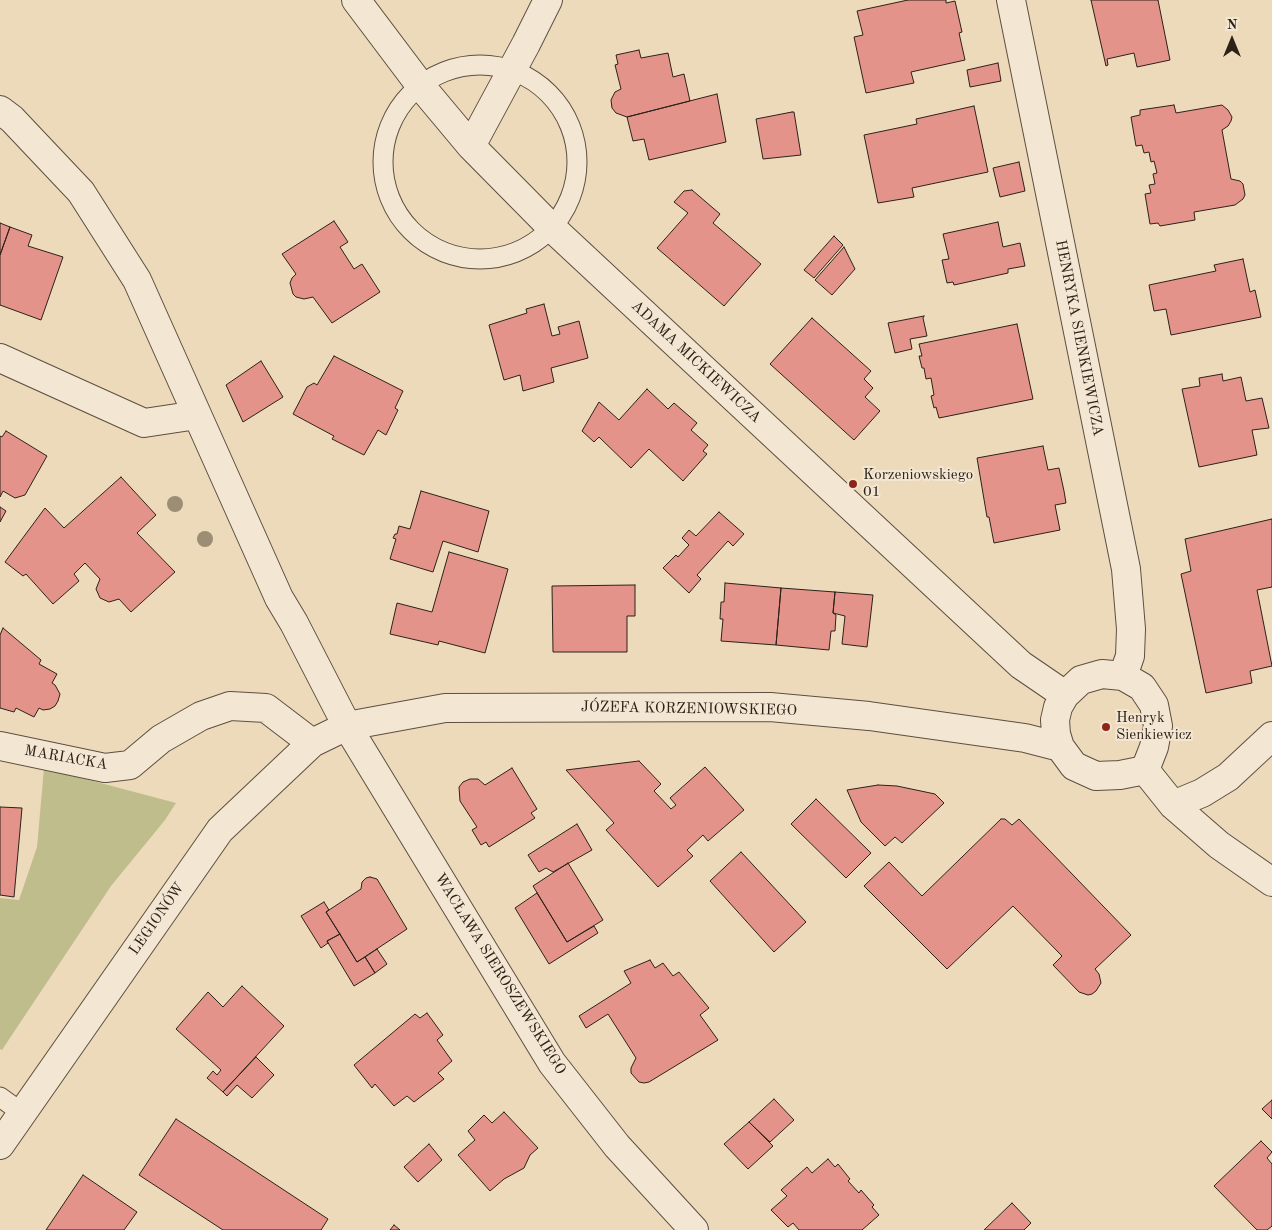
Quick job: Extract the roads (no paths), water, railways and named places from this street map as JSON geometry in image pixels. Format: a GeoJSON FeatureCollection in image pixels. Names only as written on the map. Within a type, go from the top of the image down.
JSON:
{"type":"FeatureCollection","features":[{"type":"Feature","properties":{"kind":"street","name":"ADAMA MICKIEWICZA"},"geometry":{"type":"LineString","coordinates":[[356,0],[420,85],[471,146],[552,228],[1021,665],[1065,695]]}},
{"type":"Feature","properties":{"kind":"street"},"geometry":{"type":"LineString","coordinates":[[471,146],[548,0]]}},
{"type":"Feature","properties":{"kind":"street","name":"HENRYKA SIENKIEWICZA"},"geometry":{"type":"LineString","coordinates":[[1011,0],[1126,569],[1131,629],[1130,656],[1123,676]]}},
{"type":"Feature","properties":{"kind":"street","name":"WACŁAWA SIEROSZEWSKIEGO"},"geometry":{"type":"LineString","coordinates":[[0,110],[18,126],[81,192],[137,280],[279,598],[294,622],[347,726],[552,1062],[616,1146],[694,1230]]}},
{"type":"Feature","properties":{"kind":"street"},"geometry":{"type":"LineString","coordinates":[[0,358],[144,423],[198,415]]}},
{"type":"Feature","properties":{"kind":"street"},"geometry":{"type":"LineString","coordinates":[[1102,674],[1123,676],[1142,687],[1154,705],[1158,726],[1154,747],[1145,770],[1120,775],[1096,776],[1074,766],[1060,747],[1056,734],[1055,720],[1058,707],[1065,695],[1081,680],[1102,674]]}},
{"type":"Feature","properties":{"kind":"street","name":"MARIACKA"},"geometry":{"type":"LineString","coordinates":[[0,746],[105,768],[130,765],[161,739],[201,716],[230,706],[266,708],[312,743]]}},
{"type":"Feature","properties":{"kind":"street","name":"JÓZEFA KORZENIOWSKIEGO"},"geometry":{"type":"LineString","coordinates":[[347,726],[445,708],[770,707],[869,716],[1025,738],[1060,747]]}},
{"type":"Feature","properties":{"kind":"street","name":"LEGIONÓW"},"geometry":{"type":"LineString","coordinates":[[0,1145],[11,1105],[220,830],[312,743],[347,726]]}},
{"type":"Feature","properties":{"kind":"street"},"geometry":{"type":"LineString","coordinates":[[1173,804],[1202,793],[1228,777],[1272,736]]}},
{"type":"Feature","properties":{"kind":"street"},"geometry":{"type":"LineString","coordinates":[[1145,770],[1173,804],[1219,845],[1272,882]]}},
{"type":"Feature","properties":{"kind":"lane"},"geometry":{"type":"LineString","coordinates":[[473,65],[493,65],[512,70],[530,78],[545,89],[563,112],[575,138],[578,158],[572,196],[552,228],[532,244],[518,252],[486,259],[454,256],[433,248],[415,235],[400,219],[390,200],[383,179],[382,157],[386,136],[394,115],[406,98],[420,85],[438,74],[454,68],[473,65]]}},
{"type":"Feature","properties":{"kind":"place","name":"Korzeniowskiego 01"},"geometry":{"type":"Point","coordinates":[853,484]}},
{"type":"Feature","properties":{"kind":"place","name":"Henryk Sienkiewicz"},"geometry":{"type":"Point","coordinates":[1106,727]}}]}
